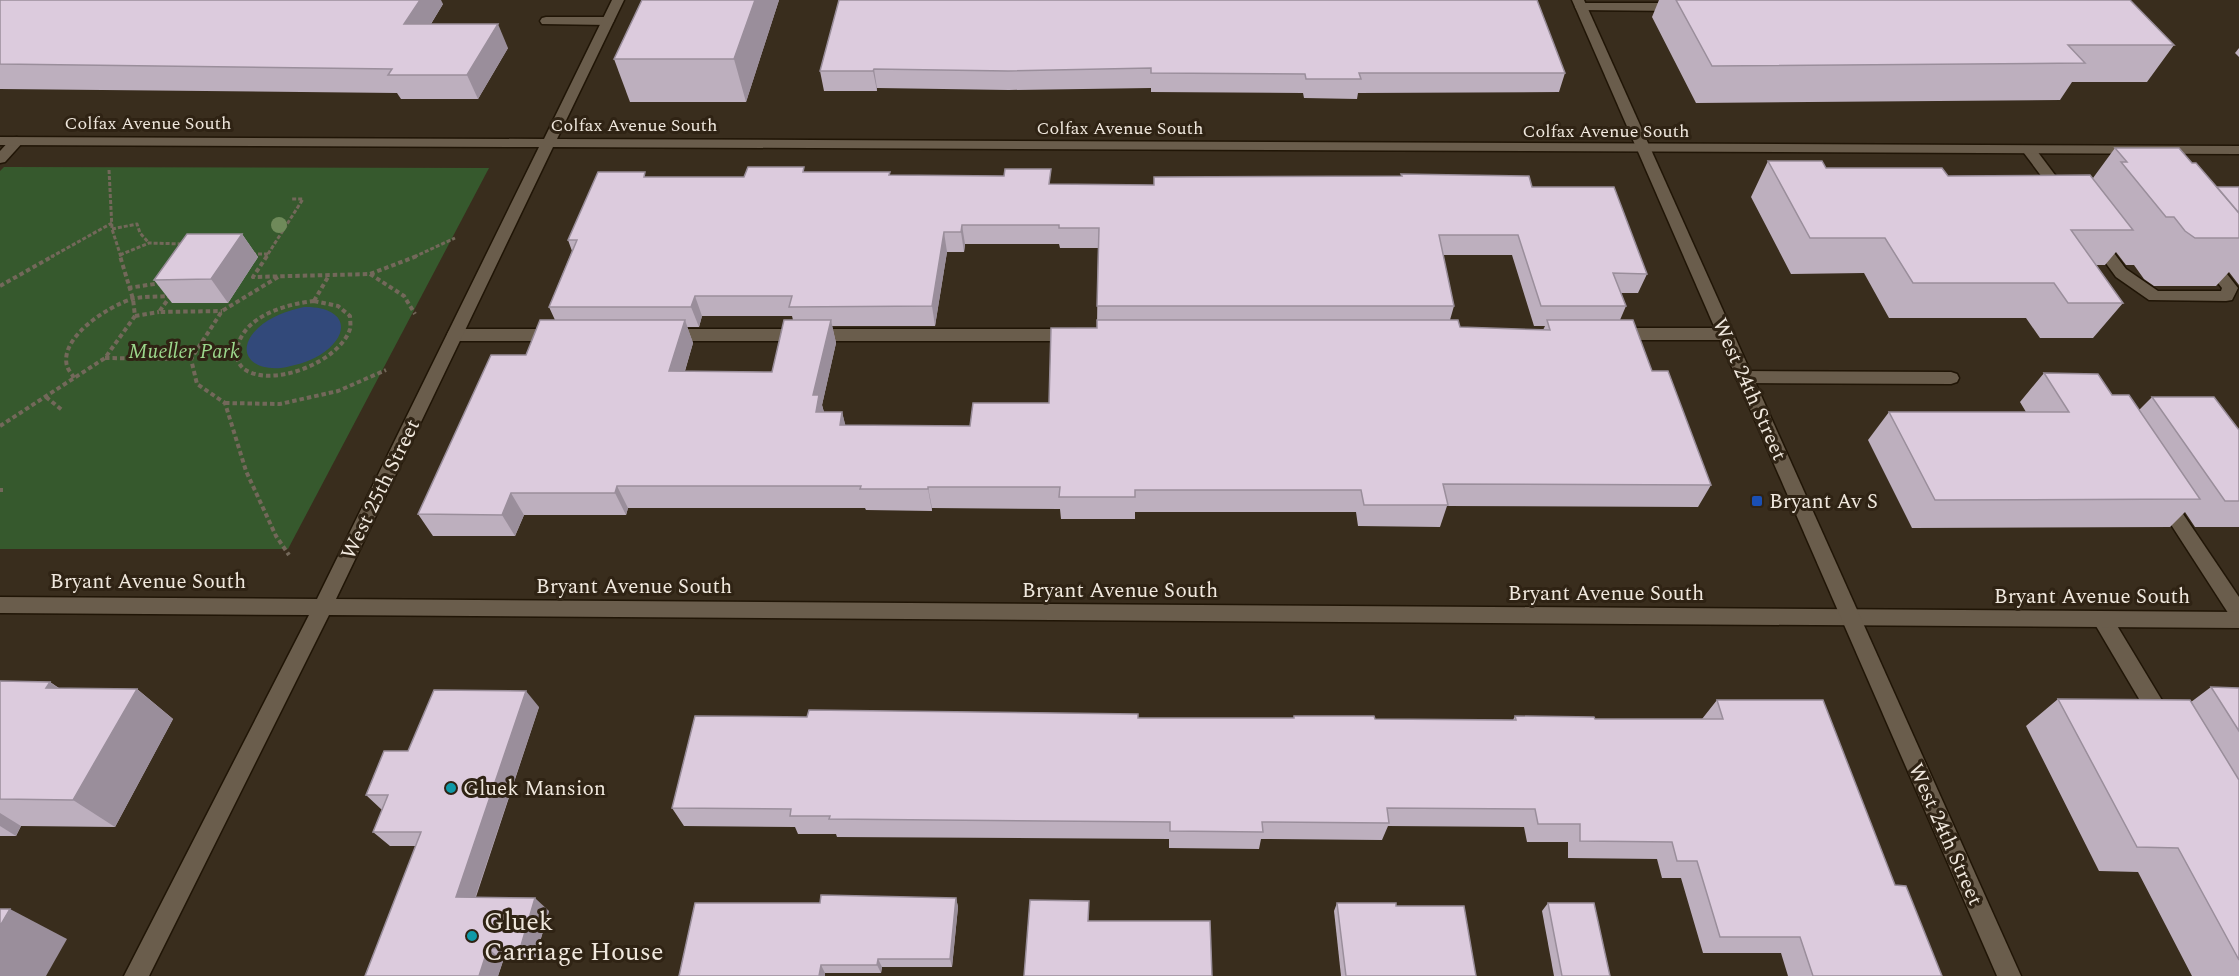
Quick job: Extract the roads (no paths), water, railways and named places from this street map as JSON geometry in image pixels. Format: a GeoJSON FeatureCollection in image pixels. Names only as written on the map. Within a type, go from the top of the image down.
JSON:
{"type":"FeatureCollection","features":[{"type":"Feature","properties":{"kind":"street","name":"West 25th Street"},"geometry":{"type":"LineString","coordinates":[[136,976],[323,607],[618,0]]}},
{"type":"Feature","properties":{"kind":"street"},"geometry":{"type":"LineString","coordinates":[[1580,4],[1696,7]]}},
{"type":"Feature","properties":{"kind":"street","name":"West 24th Street"},"geometry":{"type":"LineString","coordinates":[[1580,4],[2009,976]]}},
{"type":"Feature","properties":{"kind":"street"},"geometry":{"type":"LineString","coordinates":[[546,21],[608,21]]}},
{"type":"Feature","properties":{"kind":"street","name":"Colfax Avenue South"},"geometry":{"type":"LineString","coordinates":[[0,141],[2239,150]]}},
{"type":"Feature","properties":{"kind":"street"},"geometry":{"type":"LineString","coordinates":[[0,159],[17,141]]}},
{"type":"Feature","properties":{"kind":"street"},"geometry":{"type":"LineString","coordinates":[[2029,150],[2073,208]]}},
{"type":"Feature","properties":{"kind":"street"},"geometry":{"type":"LineString","coordinates":[[2119,150],[2130,164]]}},
{"type":"Feature","properties":{"kind":"street"},"geometry":{"type":"LineString","coordinates":[[2087,227],[2121,273],[2155,296],[2226,296],[2230,288],[2201,252]]}},
{"type":"Feature","properties":{"kind":"street"},"geometry":{"type":"LineString","coordinates":[[1597,334],[1725,334]]}},
{"type":"Feature","properties":{"kind":"street"},"geometry":{"type":"LineString","coordinates":[[454,335],[567,335]]}},
{"type":"Feature","properties":{"kind":"street"},"geometry":{"type":"LineString","coordinates":[[651,335],[1094,335]]}},
{"type":"Feature","properties":{"kind":"street"},"geometry":{"type":"LineString","coordinates":[[1744,377],[1951,378]]}},
{"type":"Feature","properties":{"kind":"street"},"geometry":{"type":"LineString","coordinates":[[2156,487],[2239,613]]}},
{"type":"Feature","properties":{"kind":"street","name":"Bryant Avenue South"},"geometry":{"type":"LineString","coordinates":[[0,605],[2239,620]]}},
{"type":"Feature","properties":{"kind":"street"},"geometry":{"type":"LineString","coordinates":[[2103,620],[2174,738]]}},
{"type":"Feature","properties":{"kind":"water"},"geometry":{"type":"Polygon","coordinates":[[[304,307],[318,308],[336,316],[341,329],[338,338],[331,346],[306,362],[291,366],[270,368],[254,363],[249,358],[247,344],[258,328],[280,314],[304,307]]]}},
{"type":"Feature","properties":{"kind":"place","name":"Bryant Av S"},"geometry":{"type":"Point","coordinates":[1757,501]}},
{"type":"Feature","properties":{"kind":"place","name":"Gluek Mansion"},"geometry":{"type":"Point","coordinates":[451,788]}},
{"type":"Feature","properties":{"kind":"place","name":"Gluek Carriage House"},"geometry":{"type":"Point","coordinates":[472,936]}},
{"type":"Feature","properties":{"kind":"park label","name":"Mueller Park"},"geometry":{"type":"Point","coordinates":[184,351]}}]}
